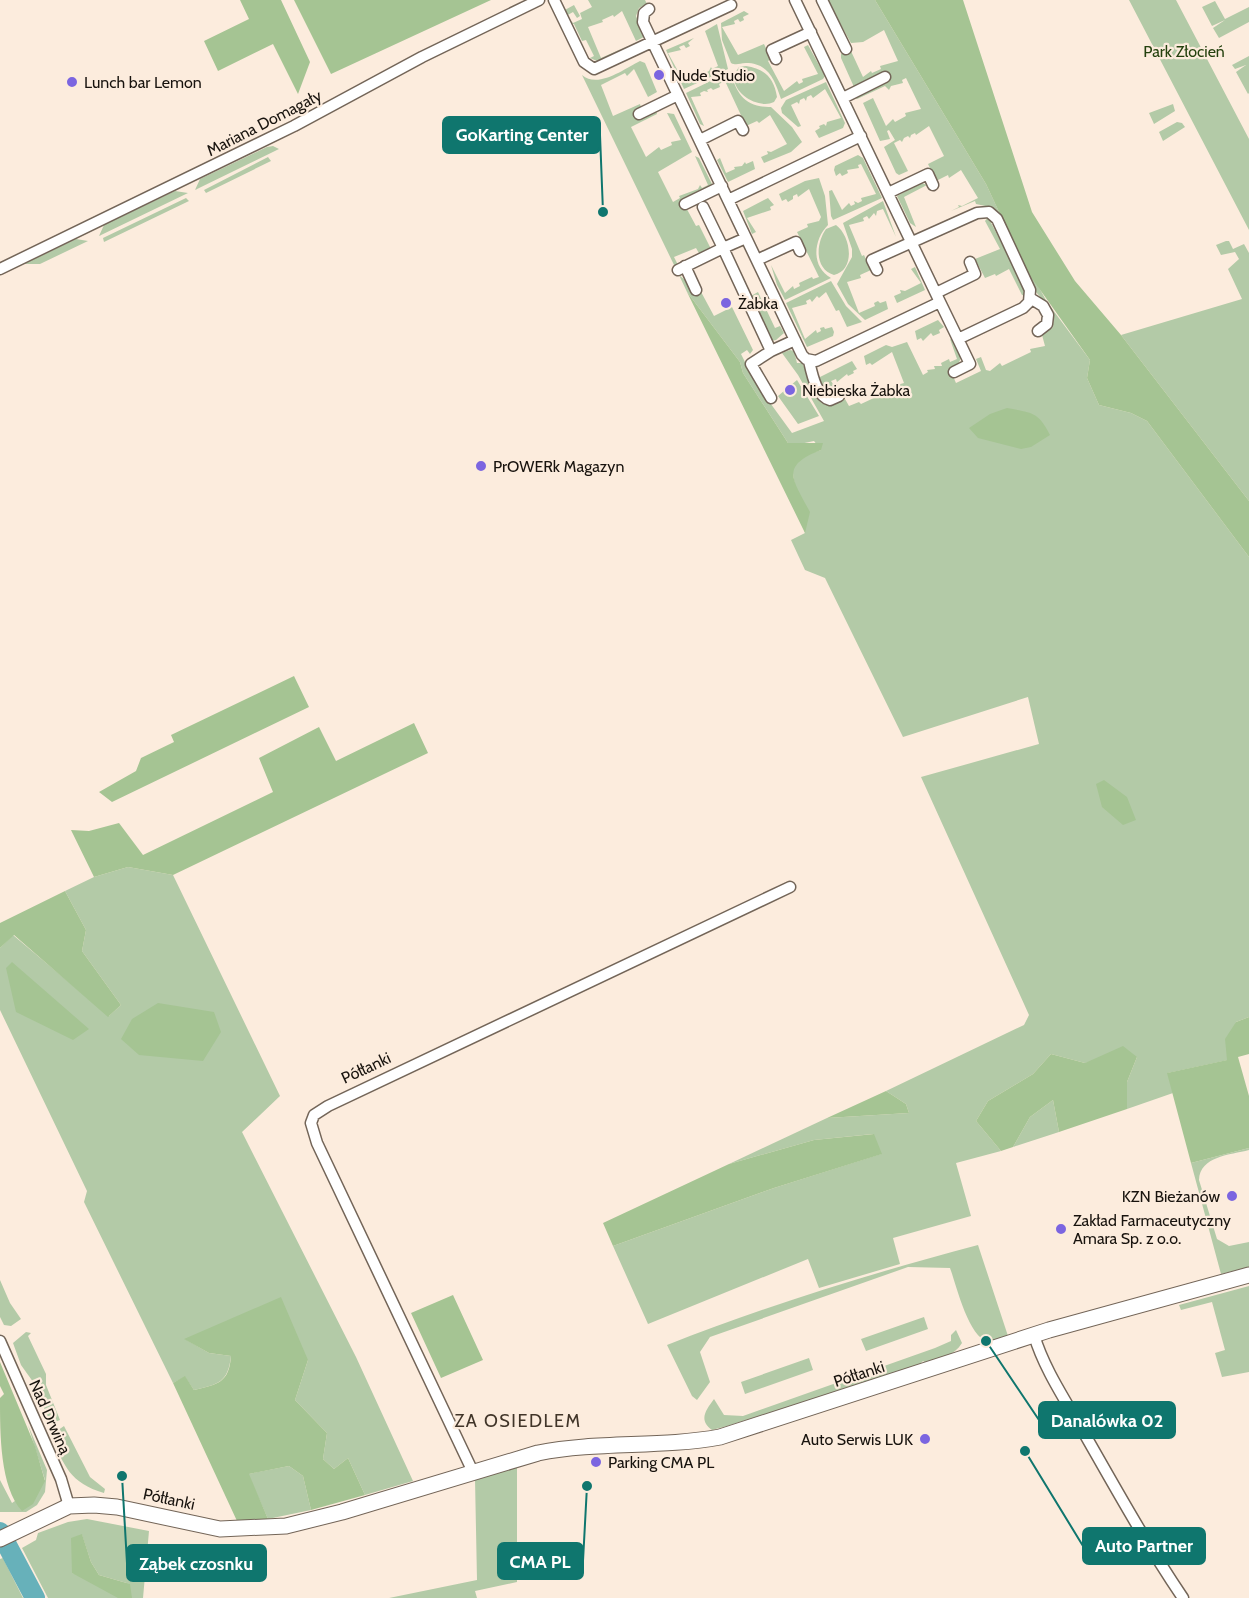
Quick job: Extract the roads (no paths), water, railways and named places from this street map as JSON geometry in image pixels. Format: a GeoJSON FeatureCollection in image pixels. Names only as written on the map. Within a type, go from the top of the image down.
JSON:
{"type":"FeatureCollection","features":[{"type":"Feature","properties":{"kind":"street","name":"Mariana Domagały"},"geometry":{"type":"LineString","coordinates":[[0,269],[294,126],[423,57],[539,0]]}},
{"type":"Feature","properties":{"kind":"street"},"geometry":{"type":"LineString","coordinates":[[554,0],[584,62],[591,69],[600,68],[734,2]]}},
{"type":"Feature","properties":{"kind":"street"},"geometry":{"type":"LineString","coordinates":[[795,0],[970,364],[954,372]]}},
{"type":"Feature","properties":{"kind":"street"},"geometry":{"type":"LineString","coordinates":[[822,0],[846,49]]}},
{"type":"Feature","properties":{"kind":"street"},"geometry":{"type":"LineString","coordinates":[[649,9],[644,13],[643,19],[653,43],[795,340],[802,354],[809,361],[813,379],[823,397],[830,400],[839,396]]}},
{"type":"Feature","properties":{"kind":"street"},"geometry":{"type":"LineString","coordinates":[[772,50],[811,32]]}},
{"type":"Feature","properties":{"kind":"street"},"geometry":{"type":"LineString","coordinates":[[843,98],[885,77]]}},
{"type":"Feature","properties":{"kind":"street"},"geometry":{"type":"LineString","coordinates":[[639,114],[678,95]]}},
{"type":"Feature","properties":{"kind":"street"},"geometry":{"type":"LineString","coordinates":[[700,140],[738,121]]}},
{"type":"Feature","properties":{"kind":"street"},"geometry":{"type":"LineString","coordinates":[[729,200],[861,136]]}},
{"type":"Feature","properties":{"kind":"street"},"geometry":{"type":"LineString","coordinates":[[888,193],[927,174],[933,185]]}},
{"type":"Feature","properties":{"kind":"street"},"geometry":{"type":"LineString","coordinates":[[684,204],[722,186]]}},
{"type":"Feature","properties":{"kind":"street"},"geometry":{"type":"LineString","coordinates":[[703,207],[771,351]]}},
{"type":"Feature","properties":{"kind":"street"},"geometry":{"type":"LineString","coordinates":[[872,260],[977,213],[989,212],[995,216],[1030,290],[1030,298],[1023,308],[958,339]]}},
{"type":"Feature","properties":{"kind":"street"},"geometry":{"type":"LineString","coordinates":[[696,290],[682,268],[746,238]]}},
{"type":"Feature","properties":{"kind":"street"},"geometry":{"type":"LineString","coordinates":[[757,260],[796,242]]}},
{"type":"Feature","properties":{"kind":"street"},"geometry":{"type":"LineString","coordinates":[[809,361],[818,360],[938,297],[978,279],[970,262]]}},
{"type":"Feature","properties":{"kind":"street"},"geometry":{"type":"LineString","coordinates":[[1030,298],[1043,306],[1048,315],[1047,324],[1038,330]]}},
{"type":"Feature","properties":{"kind":"street"},"geometry":{"type":"LineString","coordinates":[[771,398],[749,361],[795,340]]}},
{"type":"Feature","properties":{"kind":"street","name":"Półłanki"},"geometry":{"type":"LineString","coordinates":[[473,1472],[317,1143],[311,1122],[314,1115],[328,1106],[790,887]]}},
{"type":"Feature","properties":{"kind":"street","name":"Półłanki"},"geometry":{"type":"LineString","coordinates":[[0,1539],[69,1506],[117,1507],[220,1529],[268,1528],[342,1512],[523,1456],[561,1449],[665,1444],[720,1437],[1034,1335],[1249,1275]]}},
{"type":"Feature","properties":{"kind":"street"},"geometry":{"type":"LineString","coordinates":[[1034,1335],[1039,1353],[1082,1430],[1149,1547],[1183,1598]]}},
{"type":"Feature","properties":{"kind":"street","name":"Nad Drwiną"},"geometry":{"type":"LineString","coordinates":[[0,1341],[61,1479],[69,1506]]}},
{"type":"Feature","properties":{"kind":"waterway"},"geometry":{"type":"LineString","coordinates":[[0,1532],[35,1598]]}},
{"type":"Feature","properties":{"kind":"place","name":"Nude Studio"},"geometry":{"type":"Point","coordinates":[659,75]}},
{"type":"Feature","properties":{"kind":"place","name":"Lunch bar Lemon"},"geometry":{"type":"Point","coordinates":[72,82]}},
{"type":"Feature","properties":{"kind":"place","name":"GoKarting Center"},"geometry":{"type":"Point","coordinates":[603,212]}},
{"type":"Feature","properties":{"kind":"place","name":"Żabka"},"geometry":{"type":"Point","coordinates":[726,303]}},
{"type":"Feature","properties":{"kind":"place","name":"Niebieska Żabka"},"geometry":{"type":"Point","coordinates":[790,390]}},
{"type":"Feature","properties":{"kind":"place","name":"PrOWERk Magazyn"},"geometry":{"type":"Point","coordinates":[481,466]}},
{"type":"Feature","properties":{"kind":"place","name":"KZN Bieżanów"},"geometry":{"type":"Point","coordinates":[1232,1196]}},
{"type":"Feature","properties":{"kind":"place","name":"Zakład Farmaceutyczny Amara Sp. z o.o."},"geometry":{"type":"Point","coordinates":[1061,1229]}},
{"type":"Feature","properties":{"kind":"place","name":"Danalówka 02"},"geometry":{"type":"Point","coordinates":[986,1341]}},
{"type":"Feature","properties":{"kind":"place","name":"Auto Serwis LUK"},"geometry":{"type":"Point","coordinates":[925,1439]}},
{"type":"Feature","properties":{"kind":"place","name":"Auto Partner"},"geometry":{"type":"Point","coordinates":[1025,1451]}},
{"type":"Feature","properties":{"kind":"place","name":"Parking CMA PL"},"geometry":{"type":"Point","coordinates":[596,1462]}},
{"type":"Feature","properties":{"kind":"place","name":"Ząbek czosnku"},"geometry":{"type":"Point","coordinates":[122,1476]}},
{"type":"Feature","properties":{"kind":"place","name":"CMA PL"},"geometry":{"type":"Point","coordinates":[587,1486]}},
{"type":"Feature","properties":{"kind":"district","name":"ZA OSIEDLEM"},"geometry":{"type":"Point","coordinates":[518,1421]}},
{"type":"Feature","properties":{"kind":"park label","name":"Park Złocień"},"geometry":{"type":"Point","coordinates":[1184,51]}}]}
